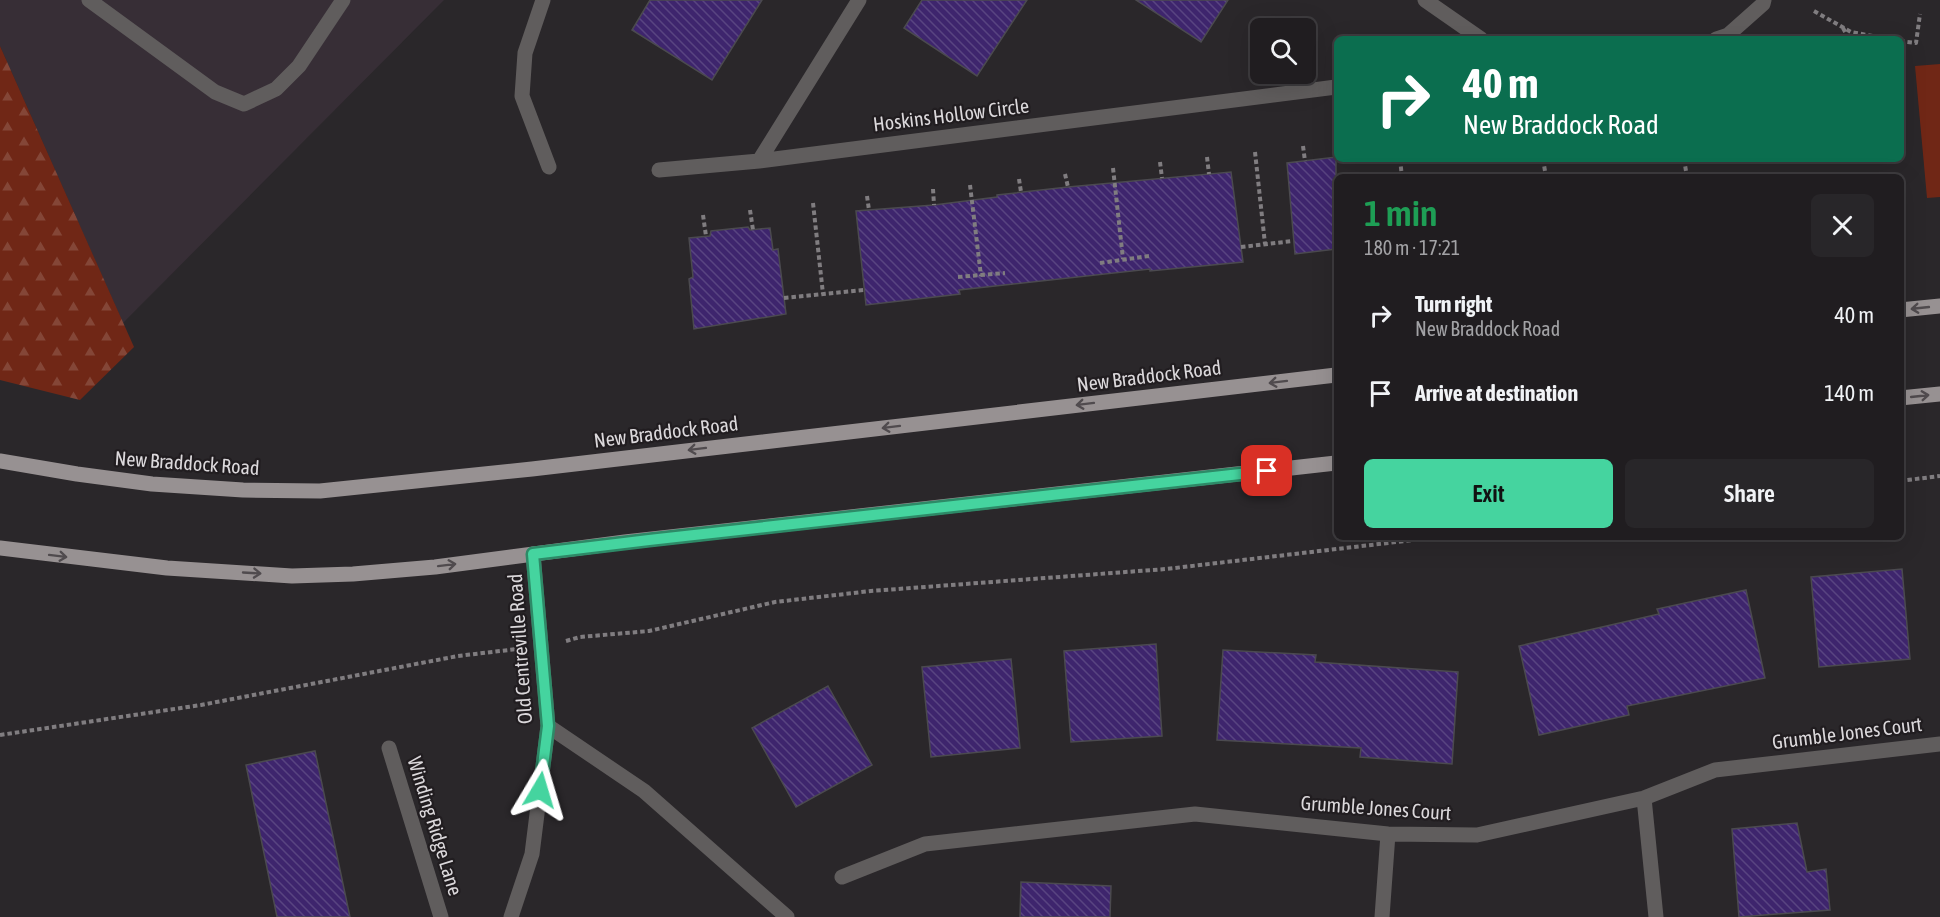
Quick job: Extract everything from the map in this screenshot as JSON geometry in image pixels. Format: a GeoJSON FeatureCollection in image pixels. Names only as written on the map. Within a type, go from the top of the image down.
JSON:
{"type":"FeatureCollection","features":[{"type":"Feature","properties":{"kind":"main road"},"geometry":{"type":"LineString","coordinates":[[1904,310],[1940,306]]}},
{"type":"Feature","properties":{"kind":"main road","name":"New Braddock Road"},"geometry":{"type":"LineString","coordinates":[[0,461],[152,484],[243,490],[320,491],[1334,375]]}},
{"type":"Feature","properties":{"kind":"main road"},"geometry":{"type":"LineString","coordinates":[[1904,398],[1940,394]]}},
{"type":"Feature","properties":{"kind":"main road"},"geometry":{"type":"LineString","coordinates":[[0,548],[167,568],[292,576],[353,574],[435,567],[661,538],[1334,463]]}},
{"type":"Feature","properties":{"kind":"street"},"geometry":{"type":"LineString","coordinates":[[89,0],[216,92],[244,104],[276,89],[299,66],[344,0]]}},
{"type":"Feature","properties":{"kind":"street"},"geometry":{"type":"LineString","coordinates":[[543,0],[525,53],[522,96],[549,167]]}},
{"type":"Feature","properties":{"kind":"street"},"geometry":{"type":"LineString","coordinates":[[759,161],[859,0]]}},
{"type":"Feature","properties":{"kind":"street"},"geometry":{"type":"LineString","coordinates":[[1425,0],[1477,36]]}},
{"type":"Feature","properties":{"kind":"street"},"geometry":{"type":"LineString","coordinates":[[1725,36],[1763,4],[1764,0]]}},
{"type":"Feature","properties":{"kind":"street","name":"Hoskins Hollow Circle"},"geometry":{"type":"LineString","coordinates":[[659,170],[759,161],[1334,87]]}},
{"type":"Feature","properties":{"kind":"street","name":"Old Centreville Road"},"geometry":{"type":"LineString","coordinates":[[511,917],[532,854],[548,726],[533,554]]}},
{"type":"Feature","properties":{"kind":"street"},"geometry":{"type":"LineString","coordinates":[[548,726],[644,791],[787,917]]}},
{"type":"Feature","properties":{"kind":"street","name":"Grumble Jones Court"},"geometry":{"type":"LineString","coordinates":[[842,877],[925,844],[1195,814],[1388,834],[1477,835],[1644,798],[1715,770],[1940,744]]}},
{"type":"Feature","properties":{"kind":"street","name":"Winding Ridge Lane"},"geometry":{"type":"LineString","coordinates":[[389,748],[441,917]]}},
{"type":"Feature","properties":{"kind":"street"},"geometry":{"type":"LineString","coordinates":[[1644,798],[1656,917]]}},
{"type":"Feature","properties":{"kind":"street"},"geometry":{"type":"LineString","coordinates":[[1382,917],[1388,834]]}},
{"type":"Feature","properties":{"kind":"path"},"geometry":{"type":"LineString","coordinates":[[1814,11],[1851,32],[1873,36]]}},
{"type":"Feature","properties":{"kind":"path"},"geometry":{"type":"LineString","coordinates":[[1904,42],[1916,43],[1920,14]]}},
{"type":"Feature","properties":{"kind":"path"},"geometry":{"type":"LineString","coordinates":[[1842,27],[1847,36]]}},
{"type":"Feature","properties":{"kind":"path"},"geometry":{"type":"LineString","coordinates":[[1303,146],[1305,161]]}},
{"type":"Feature","properties":{"kind":"path"},"geometry":{"type":"LineString","coordinates":[[1255,152],[1265,244]]}},
{"type":"Feature","properties":{"kind":"path"},"geometry":{"type":"LineString","coordinates":[[1207,158],[1209,174]]}},
{"type":"Feature","properties":{"kind":"path"},"geometry":{"type":"LineString","coordinates":[[1160,162],[1162,178]]}},
{"type":"Feature","properties":{"kind":"path"},"geometry":{"type":"LineString","coordinates":[[1113,168],[1123,260]]}},
{"type":"Feature","properties":{"kind":"path"},"geometry":{"type":"LineString","coordinates":[[1065,174],[1068,187]]}},
{"type":"Feature","properties":{"kind":"path"},"geometry":{"type":"LineString","coordinates":[[1019,179],[1021,192]]}},
{"type":"Feature","properties":{"kind":"path"},"geometry":{"type":"LineString","coordinates":[[970,185],[981,276]]}},
{"type":"Feature","properties":{"kind":"path"},"geometry":{"type":"LineString","coordinates":[[933,189],[934,205]]}},
{"type":"Feature","properties":{"kind":"path"},"geometry":{"type":"LineString","coordinates":[[867,196],[869,210]]}},
{"type":"Feature","properties":{"kind":"path"},"geometry":{"type":"LineString","coordinates":[[813,203],[823,294]]}},
{"type":"Feature","properties":{"kind":"path"},"geometry":{"type":"LineString","coordinates":[[750,210],[753,230]]}},
{"type":"Feature","properties":{"kind":"path"},"geometry":{"type":"LineString","coordinates":[[703,215],[706,236]]}},
{"type":"Feature","properties":{"kind":"path"},"geometry":{"type":"LineString","coordinates":[[1241,247],[1293,240]]}},
{"type":"Feature","properties":{"kind":"path"},"geometry":{"type":"LineString","coordinates":[[1100,262],[1149,256]]}},
{"type":"Feature","properties":{"kind":"path"},"geometry":{"type":"LineString","coordinates":[[958,278],[1005,273]]}},
{"type":"Feature","properties":{"kind":"path"},"geometry":{"type":"LineString","coordinates":[[784,298],[864,290]]}},
{"type":"Feature","properties":{"kind":"path"},"geometry":{"type":"LineString","coordinates":[[1904,480],[1940,476]]}},
{"type":"Feature","properties":{"kind":"path"},"geometry":{"type":"LineString","coordinates":[[0,735],[201,705],[458,656],[541,646],[580,637],[649,631],[786,601],[871,591],[1166,569],[1413,540]]}},
{"type":"Feature","properties":{"kind":"shaded area"},"geometry":{"type":"Polygon","coordinates":[[[0,0],[444,0],[123,323],[0,46],[0,0]]]}},
{"type":"Feature","properties":{"kind":"green space"},"geometry":{"type":"Polygon","coordinates":[[[0,46],[134,347],[80,400],[0,380],[0,46]]]}},
{"type":"Feature","properties":{"kind":"green space"},"geometry":{"type":"Polygon","coordinates":[[[1940,64],[1940,197],[1927,198],[1915,66],[1940,64]]]}},
{"type":"Feature","properties":{"kind":"building"},"geometry":{"type":"Polygon","coordinates":[[[650,0],[762,0],[712,80],[632,30],[650,0]]]}},
{"type":"Feature","properties":{"kind":"building"},"geometry":{"type":"Polygon","coordinates":[[[922,0],[1027,0],[977,76],[904,28],[922,0]]]}},
{"type":"Feature","properties":{"kind":"building"},"geometry":{"type":"Polygon","coordinates":[[[1136,0],[1228,0],[1201,42],[1136,0]]]}},
{"type":"Feature","properties":{"kind":"building"},"geometry":{"type":"Polygon","coordinates":[[[1334,157],[1336,174],[1334,174],[1334,249],[1295,254],[1287,163],[1334,157]]]}},
{"type":"Feature","properties":{"kind":"building"},"geometry":{"type":"Polygon","coordinates":[[[1231,172],[1243,262],[1150,271],[1150,269],[959,290],[960,294],[866,305],[856,211],[934,205],[1068,187],[1231,172]]]}},
{"type":"Feature","properties":{"kind":"building"},"geometry":{"type":"Polygon","coordinates":[[[748,227],[750,230],[770,228],[773,250],[778,249],[786,314],[694,329],[689,279],[693,277],[689,238],[710,236],[711,231],[748,227]]]}},
{"type":"Feature","properties":{"kind":"building"},"geometry":{"type":"Polygon","coordinates":[[[1902,569],[1910,659],[1819,667],[1811,577],[1902,569]]]}},
{"type":"Feature","properties":{"kind":"building"},"geometry":{"type":"Polygon","coordinates":[[[1746,590],[1765,678],[1627,706],[1629,715],[1539,735],[1519,646],[1659,614],[1657,609],[1746,590]]]}},
{"type":"Feature","properties":{"kind":"building"},"geometry":{"type":"Polygon","coordinates":[[[1156,644],[1162,736],[1071,742],[1064,651],[1156,644]]]}},
{"type":"Feature","properties":{"kind":"building"},"geometry":{"type":"Polygon","coordinates":[[[1223,650],[1316,655],[1315,662],[1458,672],[1452,764],[1360,757],[1361,748],[1217,740],[1223,650]]]}},
{"type":"Feature","properties":{"kind":"building"},"geometry":{"type":"Polygon","coordinates":[[[1011,659],[1020,748],[931,757],[922,667],[1011,659]]]}},
{"type":"Feature","properties":{"kind":"building"},"geometry":{"type":"Polygon","coordinates":[[[828,686],[872,765],[796,807],[752,728],[828,686]]]}},
{"type":"Feature","properties":{"kind":"building"},"geometry":{"type":"Polygon","coordinates":[[[315,751],[350,917],[277,917],[246,765],[315,751]]]}},
{"type":"Feature","properties":{"kind":"building"},"geometry":{"type":"Polygon","coordinates":[[[1797,823],[1807,872],[1826,869],[1830,910],[1739,917],[1732,829],[1797,823]]]}},
{"type":"Feature","properties":{"kind":"building"},"geometry":{"type":"Polygon","coordinates":[[[1021,882],[1111,886],[1110,917],[1020,917],[1021,882]]]}},
{"type":"Feature","properties":{"kind":"route"},"geometry":{"type":"LineString","coordinates":[[540,790],[548,726],[533,554],[1267,471]]}}]}
